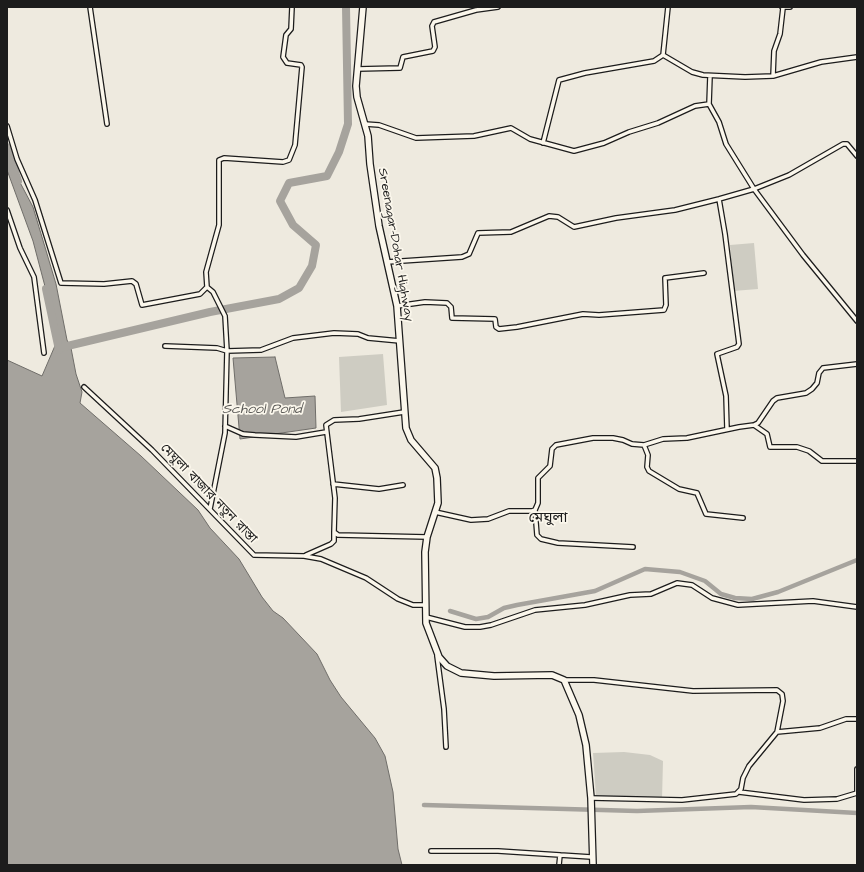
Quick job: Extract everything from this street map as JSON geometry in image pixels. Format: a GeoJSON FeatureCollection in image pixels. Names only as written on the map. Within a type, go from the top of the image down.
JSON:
{"type":"FeatureCollection","features":[{"type":"Feature","properties":{"kind":"main road","name":"Sreenagar-Dohar Highway"},"geometry":{"type":"LineString","coordinates":[[363,7],[357,69],[357,97],[365,124],[379,226],[397,306],[406,428],[411,440],[435,468],[438,489],[438,503],[426,537],[426,617],[437,651],[447,666],[461,673],[494,676],[552,675],[564,680]]}},
{"type":"Feature","properties":{"kind":"main road"},"geometry":{"type":"LineString","coordinates":[[564,680],[579,715],[586,745],[591,800],[591,857],[593,865]]}},
{"type":"Feature","properties":{"kind":"street"},"geometry":{"type":"LineString","coordinates":[[90,7],[107,124]]}},
{"type":"Feature","properties":{"kind":"street"},"geometry":{"type":"LineString","coordinates":[[210,509],[225,426],[227,351],[225,316],[213,292],[207,287],[206,272],[219,225],[219,160],[224,158],[282,162],[289,160],[295,145],[302,67],[301,65],[287,63],[283,57],[286,35],[291,29],[292,7]]}},
{"type":"Feature","properties":{"kind":"street"},"geometry":{"type":"LineString","coordinates":[[357,69],[400,68],[403,57],[434,51],[435,47],[432,26],[434,22],[476,10],[498,7]]}},
{"type":"Feature","properties":{"kind":"street"},"geometry":{"type":"LineString","coordinates":[[664,55],[668,7]]}},
{"type":"Feature","properties":{"kind":"street"},"geometry":{"type":"LineString","coordinates":[[773,76],[774,51],[780,34],[782,7],[790,7]]}},
{"type":"Feature","properties":{"kind":"street"},"geometry":{"type":"LineString","coordinates":[[664,55],[692,72],[710,76],[745,77],[773,76],[821,62],[857,57]]}},
{"type":"Feature","properties":{"kind":"street"},"geometry":{"type":"LineString","coordinates":[[543,143],[554,95],[561,78],[654,61],[664,55]]}},
{"type":"Feature","properties":{"kind":"street"},"geometry":{"type":"LineString","coordinates":[[710,76],[709,104],[719,122],[726,144],[754,189],[803,255],[857,320]]}},
{"type":"Feature","properties":{"kind":"street"},"geometry":{"type":"LineString","coordinates":[[365,124],[379,125],[416,138],[474,136],[511,128],[530,139],[574,151],[604,144],[629,132],[658,123],[695,106],[709,104]]}},
{"type":"Feature","properties":{"kind":"street"},"geometry":{"type":"LineString","coordinates":[[7,126],[34,200],[61,283],[104,284],[132,281],[136,284],[142,305],[200,294],[207,287]]}},
{"type":"Feature","properties":{"kind":"street"},"geometry":{"type":"LineString","coordinates":[[387,262],[462,257],[469,254],[478,233],[511,232],[548,216],[558,217],[574,227],[616,218],[675,210],[719,199],[754,189],[789,175],[839,145],[847,144],[857,156]]}},
{"type":"Feature","properties":{"kind":"street"},"geometry":{"type":"LineString","coordinates":[[719,199],[739,344],[737,347],[717,354],[726,396],[727,429]]}},
{"type":"Feature","properties":{"kind":"street"},"geometry":{"type":"LineString","coordinates":[[7,210],[20,248],[34,277],[44,354]]}},
{"type":"Feature","properties":{"kind":"street"},"geometry":{"type":"LineString","coordinates":[[397,306],[425,302],[447,303],[451,307],[452,318],[495,319],[496,327],[517,327],[583,314],[599,315],[664,310],[666,305],[666,278],[704,273]]}},
{"type":"Feature","properties":{"kind":"street"},"geometry":{"type":"LineString","coordinates":[[165,346],[217,348],[227,351],[261,350],[293,338],[334,333],[358,334],[368,338],[400,341]]}},
{"type":"Feature","properties":{"kind":"street"},"geometry":{"type":"LineString","coordinates":[[633,547],[541,540],[537,535],[535,510],[538,503],[538,478],[550,466],[553,446],[563,442],[593,438],[613,438],[632,444],[644,445],[663,439],[687,438],[727,429],[754,425],[758,423],[773,401],[777,398],[806,393],[817,383],[819,373],[824,368],[857,364]]}},
{"type":"Feature","properties":{"kind":"street","name":"মেঘুলা বাজার নতুন রাস্তা"},"geometry":{"type":"LineString","coordinates":[[84,387],[210,509],[254,555],[304,556],[331,562],[366,578],[398,599],[413,605],[425,605]]}},
{"type":"Feature","properties":{"kind":"street"},"geometry":{"type":"LineString","coordinates":[[304,556],[331,544],[334,541],[333,484],[326,425],[334,420],[359,419],[404,412]]}},
{"type":"Feature","properties":{"kind":"street"},"geometry":{"type":"LineString","coordinates":[[754,425],[768,434],[770,447],[797,447],[809,451],[822,461],[857,461]]}},
{"type":"Feature","properties":{"kind":"street"},"geometry":{"type":"LineString","coordinates":[[225,426],[243,434],[255,435],[296,437],[326,432]]}},
{"type":"Feature","properties":{"kind":"street"},"geometry":{"type":"LineString","coordinates":[[644,445],[648,455],[648,471],[679,489],[697,493],[705,512],[743,518]]}},
{"type":"Feature","properties":{"kind":"street"},"geometry":{"type":"LineString","coordinates":[[333,484],[379,489],[403,485]]}},
{"type":"Feature","properties":{"kind":"street"},"geometry":{"type":"LineString","coordinates":[[435,512],[471,520],[488,519],[509,511],[529,512],[535,510]]}},
{"type":"Feature","properties":{"kind":"street"},"geometry":{"type":"LineString","coordinates":[[334,532],[338,535],[426,537]]}},
{"type":"Feature","properties":{"kind":"street"},"geometry":{"type":"LineString","coordinates":[[426,617],[465,627],[480,627],[491,625],[535,610],[585,605],[630,595],[651,594],[678,583],[692,585],[712,598],[738,605],[813,601],[857,607]]}},
{"type":"Feature","properties":{"kind":"street"},"geometry":{"type":"LineString","coordinates":[[437,651],[440,691],[444,709],[446,747]]}},
{"type":"Feature","properties":{"kind":"street"},"geometry":{"type":"LineString","coordinates":[[564,680],[601,681],[693,691],[777,690],[782,694],[783,701],[777,732],[749,766],[743,778],[739,792]]}},
{"type":"Feature","properties":{"kind":"street"},"geometry":{"type":"LineString","coordinates":[[777,732],[820,728],[846,719],[857,718]]}},
{"type":"Feature","properties":{"kind":"street"},"geometry":{"type":"LineString","coordinates":[[591,800],[682,800],[728,795],[739,792],[804,800],[838,799],[857,794],[857,769]]}},
{"type":"Feature","properties":{"kind":"street"},"geometry":{"type":"LineString","coordinates":[[432,851],[498,851],[591,857]]}},
{"type":"Feature","properties":{"kind":"street"},"geometry":{"type":"LineString","coordinates":[[559,865],[560,856]]}},
{"type":"Feature","properties":{"kind":"shaded area"},"geometry":{"type":"Polygon","coordinates":[[[754,243],[758,289],[733,291],[730,245],[754,243]]]}},
{"type":"Feature","properties":{"kind":"shaded area"},"geometry":{"type":"Polygon","coordinates":[[[383,354],[387,405],[341,412],[339,357],[383,354]]]}},
{"type":"Feature","properties":{"kind":"shaded area"},"geometry":{"type":"Polygon","coordinates":[[[624,752],[650,755],[663,761],[662,799],[596,796],[593,753],[624,752]]]}},
{"type":"Feature","properties":{"kind":"water"},"geometry":{"type":"Polygon","coordinates":[[[7,147],[15,173],[33,207],[56,284],[67,340],[71,348],[76,374],[82,392],[80,403],[141,456],[198,510],[210,528],[239,559],[262,597],[273,611],[283,618],[317,654],[330,680],[341,697],[375,738],[385,756],[393,792],[398,849],[402,865],[7,865],[7,360],[42,376],[57,341],[56,328],[33,241],[7,170],[7,147]]]}},
{"type":"Feature","properties":{"kind":"water","name":"School Pond"},"geometry":{"type":"Polygon","coordinates":[[[275,357],[285,398],[315,396],[316,428],[240,439],[233,358],[275,357]]]}},
{"type":"Feature","properties":{"kind":"waterway"},"geometry":{"type":"LineString","coordinates":[[59,348],[210,312],[279,299],[299,288],[312,266],[316,245],[293,225],[280,201],[289,183],[327,176],[339,152],[348,124],[346,7]]}},
{"type":"Feature","properties":{"kind":"waterway"},"geometry":{"type":"LineString","coordinates":[[7,147],[18,181]]}},
{"type":"Feature","properties":{"kind":"waterway"},"geometry":{"type":"LineString","coordinates":[[46,289],[59,350]]}},
{"type":"Feature","properties":{"kind":"waterway"},"geometry":{"type":"LineString","coordinates":[[450,611],[476,619],[488,617],[504,608],[595,591],[645,569],[680,572],[705,581],[721,594],[735,598],[752,599],[778,592],[857,560]]}},
{"type":"Feature","properties":{"kind":"waterway"},"geometry":{"type":"LineString","coordinates":[[424,805],[637,811],[751,807],[857,813]]}},
{"type":"Feature","properties":{"kind":"district","name":"মেঘুলা"},"geometry":{"type":"Point","coordinates":[548,519]}}]}
